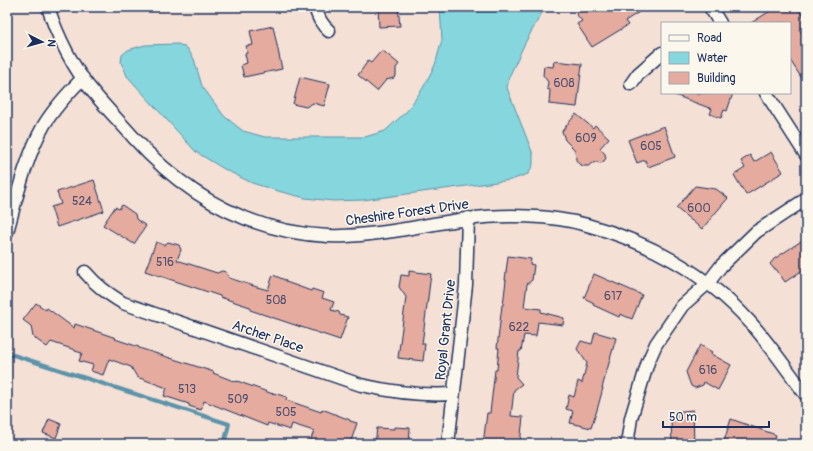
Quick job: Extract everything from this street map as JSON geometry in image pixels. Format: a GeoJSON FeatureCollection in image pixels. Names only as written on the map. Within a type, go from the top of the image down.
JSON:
{"type":"FeatureCollection","features":[{"type":"Feature","properties":{"kind":"street","name":"Cheshire Forest Drive"},"geometry":{"type":"LineString","coordinates":[[48,7],[52,22],[62,43],[92,91],[162,166],[204,199],[252,221],[304,234],[354,236],[468,218],[521,216],[585,224],[622,235],[669,258],[708,283],[723,295],[749,320],[806,395]]}},
{"type":"Feature","properties":{"kind":"street"},"geometry":{"type":"LineString","coordinates":[[315,7],[323,25],[329,31]]}},
{"type":"Feature","properties":{"kind":"street"},"geometry":{"type":"LineString","coordinates":[[710,7],[715,21]]}},
{"type":"Feature","properties":{"kind":"street"},"geometry":{"type":"LineString","coordinates":[[631,84],[638,74],[661,54]]}},
{"type":"Feature","properties":{"kind":"street"},"geometry":{"type":"LineString","coordinates":[[7,232],[23,177],[44,126],[69,92],[84,78]]}},
{"type":"Feature","properties":{"kind":"street"},"geometry":{"type":"LineString","coordinates":[[767,94],[806,155]]}},
{"type":"Feature","properties":{"kind":"street"},"geometry":{"type":"LineString","coordinates":[[628,444],[631,418],[641,380],[656,344],[682,306],[708,283],[721,266],[756,232],[806,198]]}},
{"type":"Feature","properties":{"kind":"street","name":"Royal Grant Drive"},"geometry":{"type":"LineString","coordinates":[[448,444],[466,285],[468,218]]}},
{"type":"Feature","properties":{"kind":"street","name":"Archer Place"},"geometry":{"type":"LineString","coordinates":[[85,272],[105,292],[123,303],[361,385],[401,392],[437,395],[454,394]]}},
{"type":"Feature","properties":{"kind":"water"},"geometry":{"type":"Polygon","coordinates":[[[440,7],[545,7],[525,43],[509,77],[507,88],[533,154],[533,165],[528,174],[511,180],[363,200],[333,201],[305,198],[278,191],[252,183],[224,169],[196,152],[127,76],[121,62],[122,55],[128,50],[145,45],[178,44],[187,48],[194,59],[202,86],[224,116],[243,131],[265,137],[365,137],[385,131],[407,111],[423,88],[435,65],[442,40],[440,7]]]}},
{"type":"Feature","properties":{"kind":"building"},"geometry":{"type":"Polygon","coordinates":[[[378,7],[398,7],[400,26],[379,27],[378,7]]]}},
{"type":"Feature","properties":{"kind":"building"},"geometry":{"type":"Polygon","coordinates":[[[580,7],[647,7],[625,21],[628,25],[592,47],[577,24],[582,21],[576,14],[580,7]]]}},
{"type":"Feature","properties":{"kind":"building"},"geometry":{"type":"Polygon","coordinates":[[[768,7],[797,7],[806,21],[806,25],[799,29],[806,39],[806,85],[791,62],[791,22],[753,22],[770,11],[768,7]]]}},
{"type":"Feature","properties":{"kind":"building"},"geometry":{"type":"Polygon","coordinates":[[[273,26],[282,69],[244,77],[241,65],[247,63],[245,54],[247,53],[246,46],[253,45],[250,31],[273,26]]]}},
{"type":"Feature","properties":{"kind":"building"},"geometry":{"type":"Polygon","coordinates":[[[382,50],[399,64],[396,68],[396,76],[386,80],[377,91],[358,75],[368,61],[371,63],[382,50]]]}},
{"type":"Feature","properties":{"kind":"building"},"geometry":{"type":"Polygon","coordinates":[[[554,61],[582,64],[577,107],[549,104],[550,90],[547,89],[548,82],[543,75],[544,66],[553,67],[554,61]]]}},
{"type":"Feature","properties":{"kind":"building"},"geometry":{"type":"Polygon","coordinates":[[[300,77],[330,84],[324,106],[313,103],[306,107],[293,104],[300,77]]]}},
{"type":"Feature","properties":{"kind":"building"},"geometry":{"type":"Polygon","coordinates":[[[672,94],[733,94],[727,111],[724,110],[721,118],[710,114],[712,109],[672,94]]]}},
{"type":"Feature","properties":{"kind":"building"},"geometry":{"type":"Polygon","coordinates":[[[576,114],[593,128],[595,125],[609,138],[600,148],[605,154],[606,158],[601,163],[595,162],[588,166],[579,164],[576,160],[575,150],[565,140],[562,131],[576,114]]]}},
{"type":"Feature","properties":{"kind":"building"},"geometry":{"type":"Polygon","coordinates":[[[664,126],[675,157],[648,167],[645,160],[637,163],[628,140],[664,126]]]}},
{"type":"Feature","properties":{"kind":"building"},"geometry":{"type":"Polygon","coordinates":[[[771,152],[783,172],[746,195],[734,175],[745,168],[741,161],[750,155],[754,162],[771,152]]]}},
{"type":"Feature","properties":{"kind":"building"},"geometry":{"type":"Polygon","coordinates":[[[94,180],[104,211],[57,227],[51,207],[61,204],[57,192],[94,180]]]}},
{"type":"Feature","properties":{"kind":"building"},"geometry":{"type":"Polygon","coordinates":[[[695,186],[716,189],[728,198],[702,229],[676,208],[695,186]]]}},
{"type":"Feature","properties":{"kind":"building"},"geometry":{"type":"Polygon","coordinates":[[[122,205],[135,214],[136,219],[146,226],[134,244],[103,225],[115,207],[119,209],[122,205]]]}},
{"type":"Feature","properties":{"kind":"building"},"geometry":{"type":"Polygon","coordinates":[[[806,238],[806,268],[785,282],[776,269],[774,269],[770,264],[774,259],[806,238]]]}},
{"type":"Feature","properties":{"kind":"building"},"geometry":{"type":"Polygon","coordinates":[[[156,242],[164,245],[168,242],[179,245],[181,250],[177,260],[217,273],[222,271],[226,272],[229,278],[257,287],[268,290],[273,275],[285,280],[286,282],[311,291],[312,289],[324,293],[322,298],[334,302],[331,310],[348,317],[340,340],[250,310],[250,307],[145,271],[156,242]]]}},
{"type":"Feature","properties":{"kind":"building"},"geometry":{"type":"Polygon","coordinates":[[[508,256],[531,259],[530,264],[534,265],[532,280],[527,284],[524,307],[541,309],[541,312],[564,318],[563,325],[538,322],[536,336],[524,335],[521,351],[519,351],[516,377],[522,384],[514,390],[511,416],[523,417],[520,444],[483,444],[487,413],[490,413],[495,370],[497,370],[499,348],[497,348],[508,256]]]}},
{"type":"Feature","properties":{"kind":"building"},"geometry":{"type":"Polygon","coordinates":[[[409,271],[431,274],[422,344],[425,344],[423,361],[398,358],[406,297],[399,287],[401,275],[409,276],[409,271]]]}},
{"type":"Feature","properties":{"kind":"building"},"geometry":{"type":"Polygon","coordinates":[[[594,274],[642,295],[632,319],[620,314],[619,317],[593,305],[594,303],[584,298],[594,274]]]}},
{"type":"Feature","properties":{"kind":"building"},"geometry":{"type":"Polygon","coordinates":[[[36,303],[46,310],[47,308],[74,328],[75,324],[116,338],[115,339],[139,348],[214,372],[213,373],[236,382],[237,381],[273,394],[287,397],[286,400],[321,412],[322,409],[357,423],[350,444],[309,444],[314,431],[292,424],[290,430],[268,423],[267,426],[204,401],[201,410],[189,406],[189,404],[164,396],[167,388],[137,377],[131,367],[109,359],[103,375],[91,371],[93,365],[79,361],[82,353],[51,342],[47,347],[33,337],[31,326],[23,320],[36,303]]]}},
{"type":"Feature","properties":{"kind":"building"},"geometry":{"type":"Polygon","coordinates":[[[595,332],[616,338],[591,428],[570,423],[573,411],[566,409],[569,395],[574,397],[578,381],[582,383],[587,363],[577,349],[581,341],[592,344],[595,332]]]}},
{"type":"Feature","properties":{"kind":"building"},"geometry":{"type":"Polygon","coordinates":[[[700,345],[712,352],[711,354],[731,365],[718,390],[704,382],[703,385],[695,388],[691,386],[686,372],[700,345]]]}},
{"type":"Feature","properties":{"kind":"building"},"geometry":{"type":"Polygon","coordinates":[[[693,410],[694,444],[672,444],[672,412],[693,410]]]}},
{"type":"Feature","properties":{"kind":"building"},"geometry":{"type":"Polygon","coordinates":[[[49,419],[61,424],[56,438],[43,433],[49,419]]]}},
{"type":"Feature","properties":{"kind":"building"},"geometry":{"type":"Polygon","coordinates":[[[731,419],[776,435],[774,444],[723,444],[731,419]]]}},
{"type":"Feature","properties":{"kind":"building"},"geometry":{"type":"Polygon","coordinates":[[[394,427],[410,428],[409,444],[375,444],[377,428],[394,429],[394,427]]]}},
{"type":"Feature","properties":{"kind":"waterway"},"geometry":{"type":"LineString","coordinates":[[7,353],[229,424],[224,444]]}}]}
